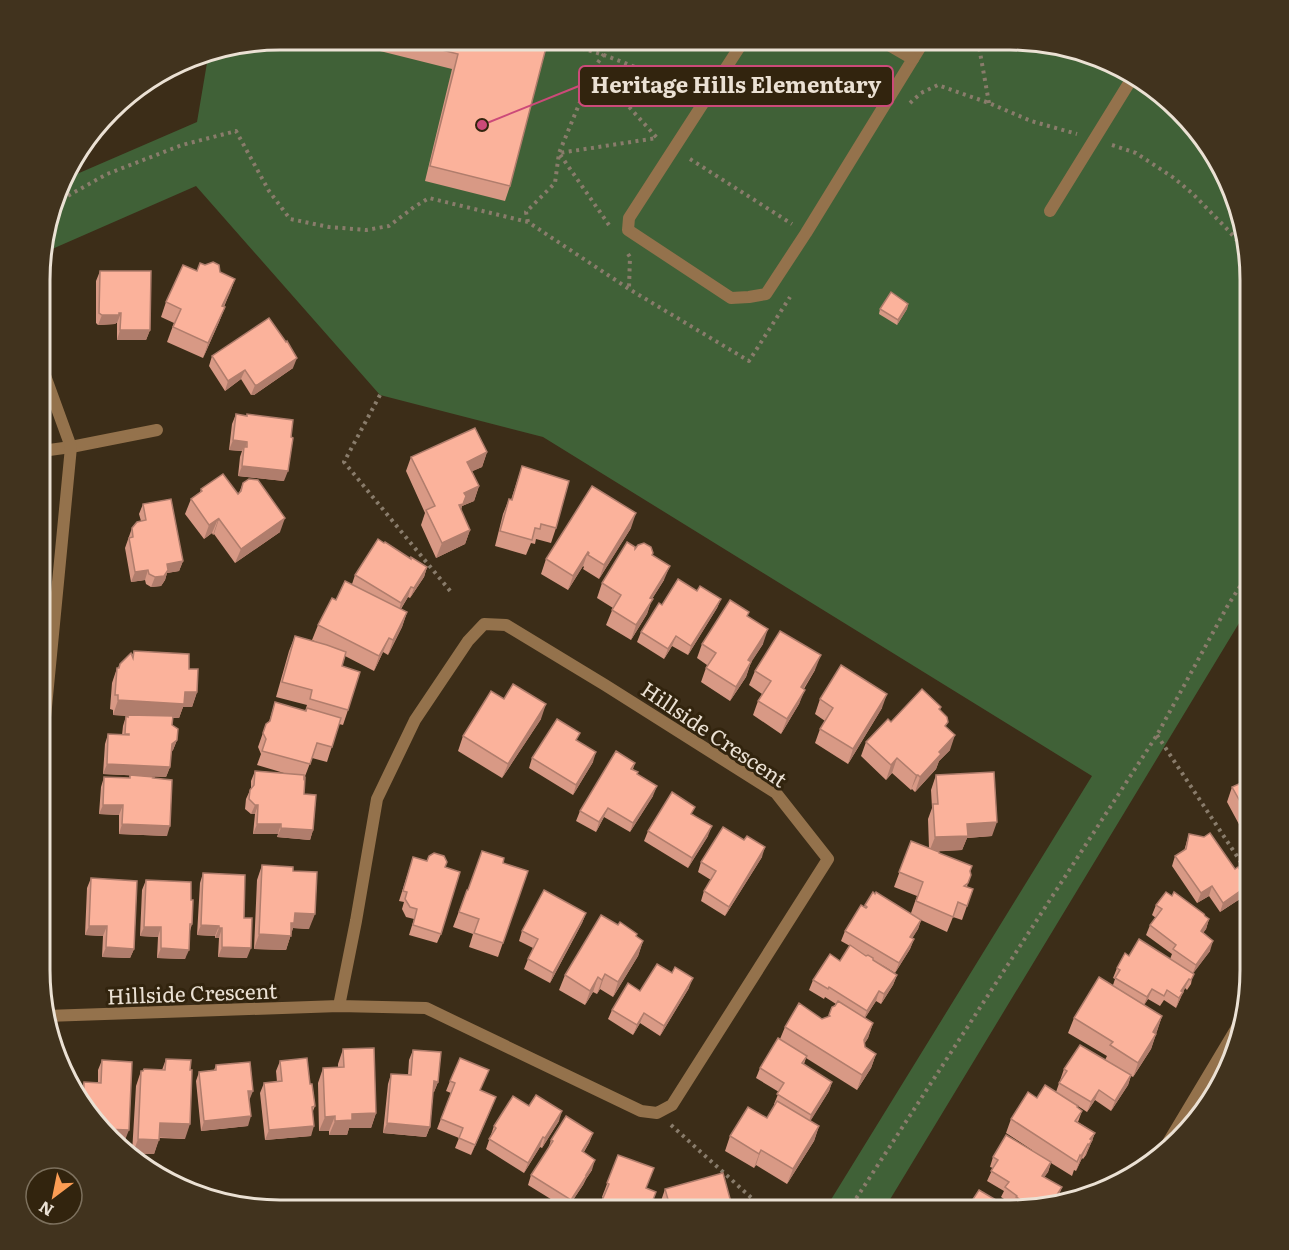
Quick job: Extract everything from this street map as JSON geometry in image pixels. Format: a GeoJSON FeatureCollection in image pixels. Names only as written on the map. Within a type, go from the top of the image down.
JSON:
{"type":"FeatureCollection","features":[{"type":"Feature","properties":{"kind":"street"},"geometry":{"type":"LineString","coordinates":[[738,50],[629,218],[628,230],[731,298],[766,294],[918,50]]}},
{"type":"Feature","properties":{"kind":"street"},"geometry":{"type":"LineString","coordinates":[[898,50],[913,59]]}},
{"type":"Feature","properties":{"kind":"street"},"geometry":{"type":"LineString","coordinates":[[1050,211],[1129,83]]}},
{"type":"Feature","properties":{"kind":"street"},"geometry":{"type":"LineString","coordinates":[[50,389],[71,447],[50,665]]}},
{"type":"Feature","properties":{"kind":"street"},"geometry":{"type":"LineString","coordinates":[[50,450],[157,430]]}},
{"type":"Feature","properties":{"kind":"street","name":"Hillside Crescent"},"geometry":{"type":"LineString","coordinates":[[54,1016],[339,1006],[426,1008],[641,1111],[657,1113],[672,1105],[828,859],[776,793],[506,625],[484,624],[468,641],[415,720],[376,799],[339,1006]]}},
{"type":"Feature","properties":{"kind":"street"},"geometry":{"type":"LineString","coordinates":[[1188,1115],[1226,1048]]}},
{"type":"Feature","properties":{"kind":"path"},"geometry":{"type":"LineString","coordinates":[[587,50],[690,88]]}},
{"type":"Feature","properties":{"kind":"path"},"geometry":{"type":"LineString","coordinates":[[528,222],[526,212],[555,183],[559,153],[594,68],[607,50]]}},
{"type":"Feature","properties":{"kind":"path"},"geometry":{"type":"LineString","coordinates":[[980,50],[989,103],[1031,121],[1136,153],[1174,178],[1193,194],[1236,239]]}},
{"type":"Feature","properties":{"kind":"path"},"geometry":{"type":"LineString","coordinates":[[594,68],[657,138],[806,233]]}},
{"type":"Feature","properties":{"kind":"path"},"geometry":{"type":"LineString","coordinates":[[65,197],[107,174],[182,145],[236,131]]}},
{"type":"Feature","properties":{"kind":"path"},"geometry":{"type":"LineString","coordinates":[[559,153],[657,138]]}},
{"type":"Feature","properties":{"kind":"path"},"geometry":{"type":"LineString","coordinates":[[559,153],[613,231]]}},
{"type":"Feature","properties":{"kind":"path"},"geometry":{"type":"LineString","coordinates":[[624,248],[630,257],[630,289]]}},
{"type":"Feature","properties":{"kind":"path"},"geometry":{"type":"LineString","coordinates":[[380,395],[344,462],[451,591]]}},
{"type":"Feature","properties":{"kind":"path"},"geometry":{"type":"LineString","coordinates":[[855,1200],[1157,735],[1240,586]]}},
{"type":"Feature","properties":{"kind":"path"},"geometry":{"type":"LineString","coordinates":[[1157,735],[1240,861]]}},
{"type":"Feature","properties":{"kind":"path"},"geometry":{"type":"LineString","coordinates":[[657,1113],[755,1200]]}},
{"type":"Feature","properties":{"kind":"green space"},"geometry":{"type":"Polygon","coordinates":[[[1024,50],[1069,57],[1124,80],[1172,117],[1201,152],[1222,192],[1232,220],[1238,250],[1240,280],[1240,622],[890,1200],[831,1200],[1092,776],[543,437],[380,395],[196,186],[51,249],[57,220],[75,175],[197,122],[207,62],[250,51],[1024,50]]]}},
{"type":"Feature","properties":{"kind":"building"},"geometry":{"type":"Polygon","coordinates":[[[442,50],[545,50],[510,186],[430,166],[458,54],[442,50]]]}},
{"type":"Feature","properties":{"kind":"building"},"geometry":{"type":"Polygon","coordinates":[[[213,262],[219,265],[220,272],[235,279],[208,343],[173,327],[181,309],[166,302],[183,265],[197,271],[200,263],[205,265],[213,262]]]}},
{"type":"Feature","properties":{"kind":"building"},"geometry":{"type":"Polygon","coordinates":[[[100,271],[151,271],[150,330],[120,330],[121,313],[102,315],[99,313],[100,271]]]}},
{"type":"Feature","properties":{"kind":"building"},"geometry":{"type":"Polygon","coordinates":[[[891,292],[908,304],[898,320],[880,309],[891,292]]]}},
{"type":"Feature","properties":{"kind":"building"},"geometry":{"type":"Polygon","coordinates":[[[269,318],[297,358],[257,385],[245,370],[228,381],[212,356],[269,318]]]}},
{"type":"Feature","properties":{"kind":"building"},"geometry":{"type":"Polygon","coordinates":[[[236,414],[293,420],[288,471],[242,466],[244,447],[247,447],[247,442],[233,440],[236,414]]]}},
{"type":"Feature","properties":{"kind":"building"},"geometry":{"type":"Polygon","coordinates":[[[475,428],[487,452],[467,462],[479,486],[464,493],[466,496],[463,504],[459,505],[470,530],[442,543],[426,510],[435,506],[411,457],[475,428]]]}},
{"type":"Feature","properties":{"kind":"building"},"geometry":{"type":"Polygon","coordinates":[[[522,466],[569,481],[556,528],[541,524],[540,529],[535,528],[532,540],[500,531],[522,466]]]}},
{"type":"Feature","properties":{"kind":"building"},"geometry":{"type":"Polygon","coordinates":[[[223,474],[238,494],[243,483],[249,479],[258,480],[285,518],[241,549],[219,519],[209,525],[191,499],[223,474]]]}},
{"type":"Feature","properties":{"kind":"building"},"geometry":{"type":"Polygon","coordinates":[[[592,486],[636,513],[604,565],[588,555],[588,552],[573,576],[546,559],[592,486]]]}},
{"type":"Feature","properties":{"kind":"building"},"geometry":{"type":"Polygon","coordinates":[[[171,499],[183,561],[167,564],[168,570],[164,576],[155,577],[149,574],[148,570],[135,572],[129,538],[133,537],[132,528],[137,522],[146,520],[143,504],[171,499]]]}},
{"type":"Feature","properties":{"kind":"building"},"geometry":{"type":"Polygon","coordinates":[[[378,539],[427,567],[401,603],[355,575],[378,539]]]}},
{"type":"Feature","properties":{"kind":"building"},"geometry":{"type":"Polygon","coordinates":[[[627,542],[635,549],[644,543],[651,547],[652,555],[670,566],[636,625],[612,610],[621,595],[602,583],[627,542]]]}},
{"type":"Feature","properties":{"kind":"building"},"geometry":{"type":"Polygon","coordinates":[[[678,579],[697,591],[700,586],[721,599],[691,646],[676,636],[668,649],[641,632],[659,603],[662,605],[678,579]]]}},
{"type":"Feature","properties":{"kind":"building"},"geometry":{"type":"Polygon","coordinates":[[[345,581],[407,612],[393,640],[389,638],[379,656],[318,625],[332,598],[336,600],[345,581]]]}},
{"type":"Feature","properties":{"kind":"building"},"geometry":{"type":"Polygon","coordinates":[[[730,600],[749,612],[747,616],[768,629],[748,660],[751,662],[736,687],[706,668],[716,653],[702,644],[730,600]]]}},
{"type":"Feature","properties":{"kind":"building"},"geometry":{"type":"Polygon","coordinates":[[[780,631],[821,655],[801,687],[805,690],[787,719],[758,701],[771,681],[755,671],[780,631]]]}},
{"type":"Feature","properties":{"kind":"building"},"geometry":{"type":"Polygon","coordinates":[[[295,636],[346,652],[342,666],[360,672],[348,710],[310,699],[312,690],[282,682],[295,636]]]}},
{"type":"Feature","properties":{"kind":"building"},"geometry":{"type":"Polygon","coordinates":[[[134,651],[189,654],[189,669],[198,669],[197,692],[185,692],[184,704],[118,700],[118,695],[115,695],[117,668],[131,653],[133,658],[134,651]]]}},
{"type":"Feature","properties":{"kind":"building"},"geometry":{"type":"Polygon","coordinates":[[[841,665],[887,694],[853,749],[820,729],[833,708],[820,699],[841,665]]]}},
{"type":"Feature","properties":{"kind":"building"},"geometry":{"type":"Polygon","coordinates":[[[513,684],[546,704],[508,764],[463,736],[491,691],[504,699],[513,684]]]}},
{"type":"Feature","properties":{"kind":"building"},"geometry":{"type":"Polygon","coordinates":[[[922,689],[941,707],[939,709],[947,717],[948,722],[945,726],[955,735],[920,777],[897,758],[891,765],[866,742],[888,719],[891,722],[922,689]]]}},
{"type":"Feature","properties":{"kind":"building"},"geometry":{"type":"Polygon","coordinates":[[[275,702],[341,718],[332,747],[317,743],[310,764],[262,751],[266,739],[263,733],[266,724],[270,721],[275,702]]]}},
{"type":"Feature","properties":{"kind":"building"},"geometry":{"type":"Polygon","coordinates":[[[126,716],[173,716],[172,725],[178,729],[177,740],[172,744],[170,767],[107,764],[108,734],[129,735],[125,734],[126,716]]]}},
{"type":"Feature","properties":{"kind":"building"},"geometry":{"type":"Polygon","coordinates":[[[557,719],[580,733],[576,740],[596,752],[576,785],[532,758],[557,719]]]}},
{"type":"Feature","properties":{"kind":"building"},"geometry":{"type":"Polygon","coordinates":[[[616,751],[635,763],[631,769],[657,786],[633,823],[608,808],[599,822],[580,811],[616,751]]]}},
{"type":"Feature","properties":{"kind":"building"},"geometry":{"type":"Polygon","coordinates":[[[255,771],[304,775],[304,794],[316,795],[313,830],[281,828],[281,824],[257,824],[258,805],[249,799],[250,790],[254,785],[255,771]]]}},
{"type":"Feature","properties":{"kind":"building"},"geometry":{"type":"Polygon","coordinates":[[[994,772],[997,822],[967,824],[968,836],[935,837],[933,804],[938,804],[936,775],[994,772]]]}},
{"type":"Feature","properties":{"kind":"building"},"geometry":{"type":"Polygon","coordinates":[[[130,775],[172,780],[170,826],[122,824],[123,805],[103,805],[104,777],[130,778],[130,775]]]}},
{"type":"Feature","properties":{"kind":"building"},"geometry":{"type":"Polygon","coordinates":[[[1240,783],[1240,801],[1232,787],[1240,783]]]}},
{"type":"Feature","properties":{"kind":"building"},"geometry":{"type":"Polygon","coordinates":[[[672,792],[695,807],[691,814],[712,826],[692,858],[648,831],[672,792]]]}},
{"type":"Feature","properties":{"kind":"building"},"geometry":{"type":"Polygon","coordinates":[[[723,827],[744,840],[747,836],[765,847],[729,907],[704,891],[716,871],[701,862],[723,827]]]}},
{"type":"Feature","properties":{"kind":"building"},"geometry":{"type":"Polygon","coordinates":[[[1210,833],[1235,869],[1238,867],[1240,870],[1240,891],[1223,903],[1212,886],[1201,893],[1175,856],[1186,849],[1189,834],[1204,837],[1210,833]]]}},
{"type":"Feature","properties":{"kind":"building"},"geometry":{"type":"Polygon","coordinates":[[[911,841],[972,866],[968,883],[964,886],[973,889],[967,906],[958,902],[953,917],[916,901],[923,882],[899,872],[911,841]]]}},
{"type":"Feature","properties":{"kind":"building"},"geometry":{"type":"Polygon","coordinates":[[[482,851],[504,858],[503,863],[528,871],[503,943],[474,933],[479,919],[459,912],[482,851]]]}},
{"type":"Feature","properties":{"kind":"building"},"geometry":{"type":"Polygon","coordinates":[[[434,853],[444,856],[447,862],[445,867],[460,872],[441,934],[413,925],[417,909],[410,907],[405,899],[407,892],[403,891],[413,857],[427,861],[434,853]]]}},
{"type":"Feature","properties":{"kind":"building"},"geometry":{"type":"Polygon","coordinates":[[[262,865],[293,867],[293,871],[317,872],[315,914],[295,913],[294,923],[291,923],[291,936],[259,934],[262,865]]]}},
{"type":"Feature","properties":{"kind":"building"},"geometry":{"type":"Polygon","coordinates":[[[203,873],[245,875],[244,918],[252,918],[251,948],[222,947],[222,928],[201,925],[203,873]]]}},
{"type":"Feature","properties":{"kind":"building"},"geometry":{"type":"Polygon","coordinates":[[[91,878],[137,881],[134,949],[106,947],[107,926],[89,926],[91,878]]]}},
{"type":"Feature","properties":{"kind":"building"},"geometry":{"type":"Polygon","coordinates":[[[146,880],[191,882],[191,900],[193,900],[189,950],[161,948],[161,927],[144,927],[146,880]]]}},
{"type":"Feature","properties":{"kind":"building"},"geometry":{"type":"Polygon","coordinates":[[[544,890],[586,913],[553,973],[528,959],[538,939],[522,931],[544,890]]]}},
{"type":"Feature","properties":{"kind":"building"},"geometry":{"type":"Polygon","coordinates":[[[873,892],[921,920],[910,937],[914,939],[899,963],[845,931],[861,905],[867,907],[865,905],[873,892]]]}},
{"type":"Feature","properties":{"kind":"building"},"geometry":{"type":"Polygon","coordinates":[[[1166,892],[1172,896],[1174,892],[1209,919],[1201,931],[1213,941],[1196,965],[1173,949],[1176,945],[1150,925],[1162,909],[1156,905],[1166,892]]]}},
{"type":"Feature","properties":{"kind":"building"},"geometry":{"type":"Polygon","coordinates":[[[601,915],[618,925],[620,922],[643,941],[618,982],[605,974],[602,980],[598,977],[590,991],[565,975],[601,915]]]}},
{"type":"Feature","properties":{"kind":"building"},"geometry":{"type":"Polygon","coordinates":[[[1139,939],[1194,974],[1181,991],[1183,992],[1179,998],[1167,990],[1164,996],[1152,989],[1147,997],[1115,978],[1120,970],[1117,968],[1125,953],[1129,956],[1139,939]]]}},
{"type":"Feature","properties":{"kind":"building"},"geometry":{"type":"Polygon","coordinates":[[[850,945],[897,975],[884,994],[879,991],[867,1011],[829,987],[828,989],[813,980],[830,954],[840,961],[850,945]]]}},
{"type":"Feature","properties":{"kind":"building"},"geometry":{"type":"Polygon","coordinates":[[[657,964],[672,973],[675,967],[693,978],[664,1026],[644,1013],[637,1025],[612,1010],[628,983],[640,991],[657,964]]]}},
{"type":"Feature","properties":{"kind":"building"},"geometry":{"type":"Polygon","coordinates":[[[1099,977],[1162,1016],[1153,1032],[1156,1034],[1138,1063],[1110,1045],[1113,1042],[1074,1018],[1099,977]]]}},
{"type":"Feature","properties":{"kind":"building"},"geometry":{"type":"Polygon","coordinates":[[[838,1001],[873,1023],[864,1040],[865,1047],[876,1054],[862,1075],[785,1027],[799,1003],[822,1019],[830,1016],[832,1007],[838,1001]]]}},
{"type":"Feature","properties":{"kind":"building"},"geometry":{"type":"Polygon","coordinates":[[[778,1038],[807,1056],[802,1063],[832,1082],[811,1115],[777,1094],[784,1083],[760,1068],[778,1038]]]}},
{"type":"Feature","properties":{"kind":"building"},"geometry":{"type":"Polygon","coordinates":[[[1080,1045],[1131,1075],[1115,1101],[1099,1090],[1091,1102],[1059,1083],[1067,1071],[1064,1069],[1080,1045]]]}},
{"type":"Feature","properties":{"kind":"building"},"geometry":{"type":"Polygon","coordinates":[[[374,1048],[376,1113],[352,1114],[352,1120],[335,1121],[335,1116],[325,1117],[323,1068],[344,1067],[343,1049],[374,1048]]]}},
{"type":"Feature","properties":{"kind":"building"},"geometry":{"type":"Polygon","coordinates":[[[413,1050],[441,1052],[438,1082],[434,1081],[430,1127],[387,1123],[391,1074],[411,1075],[413,1050]]]}},
{"type":"Feature","properties":{"kind":"building"},"geometry":{"type":"Polygon","coordinates":[[[307,1058],[315,1106],[312,1107],[314,1126],[269,1130],[264,1083],[282,1081],[280,1061],[307,1058]]]}},
{"type":"Feature","properties":{"kind":"building"},"geometry":{"type":"Polygon","coordinates":[[[460,1058],[489,1070],[480,1090],[496,1097],[475,1145],[459,1138],[463,1128],[441,1119],[455,1083],[450,1081],[460,1058]]]}},
{"type":"Feature","properties":{"kind":"building"},"geometry":{"type":"Polygon","coordinates":[[[166,1059],[191,1060],[190,1124],[160,1123],[159,1140],[138,1139],[141,1071],[144,1069],[165,1070],[166,1059]]]}},
{"type":"Feature","properties":{"kind":"building"},"geometry":{"type":"Polygon","coordinates":[[[102,1060],[132,1062],[129,1130],[114,1129],[84,1091],[84,1082],[101,1083],[102,1060]]]}},
{"type":"Feature","properties":{"kind":"building"},"geometry":{"type":"Polygon","coordinates":[[[250,1062],[253,1091],[248,1091],[251,1116],[204,1121],[199,1072],[216,1070],[216,1065],[250,1062]]]}},
{"type":"Feature","properties":{"kind":"building"},"geometry":{"type":"Polygon","coordinates":[[[1045,1085],[1078,1106],[1082,1111],[1075,1121],[1095,1133],[1077,1162],[1011,1119],[1028,1092],[1037,1098],[1045,1085]]]}},
{"type":"Feature","properties":{"kind":"building"},"geometry":{"type":"Polygon","coordinates":[[[536,1095],[562,1111],[528,1163],[489,1139],[496,1128],[494,1126],[513,1096],[529,1106],[536,1095]]]}},
{"type":"Feature","properties":{"kind":"building"},"geometry":{"type":"Polygon","coordinates":[[[777,1101],[819,1126],[793,1169],[761,1150],[759,1154],[730,1136],[748,1107],[767,1118],[777,1101]]]}},
{"type":"Feature","properties":{"kind":"building"},"geometry":{"type":"Polygon","coordinates":[[[566,1116],[593,1133],[582,1151],[595,1160],[571,1200],[531,1175],[566,1116]]]}},
{"type":"Feature","properties":{"kind":"building"},"geometry":{"type":"Polygon","coordinates":[[[1006,1135],[1051,1162],[1042,1176],[1062,1187],[1056,1196],[1021,1200],[1005,1187],[1009,1182],[991,1171],[998,1160],[993,1157],[1006,1135]]]}},
{"type":"Feature","properties":{"kind":"building"},"geometry":{"type":"Polygon","coordinates":[[[618,1155],[654,1168],[646,1188],[656,1192],[653,1200],[602,1200],[609,1184],[607,1183],[618,1155]]]}},
{"type":"Feature","properties":{"kind":"building"},"geometry":{"type":"Polygon","coordinates":[[[723,1173],[730,1200],[668,1200],[665,1189],[723,1173]]]}},
{"type":"Feature","properties":{"kind":"building"},"geometry":{"type":"Polygon","coordinates":[[[979,1190],[996,1200],[972,1200],[979,1190]]]}},
{"type":"Feature","properties":{"kind":"place","name":"Heritage Hills Elementary"},"geometry":{"type":"Point","coordinates":[482,125]}}]}
